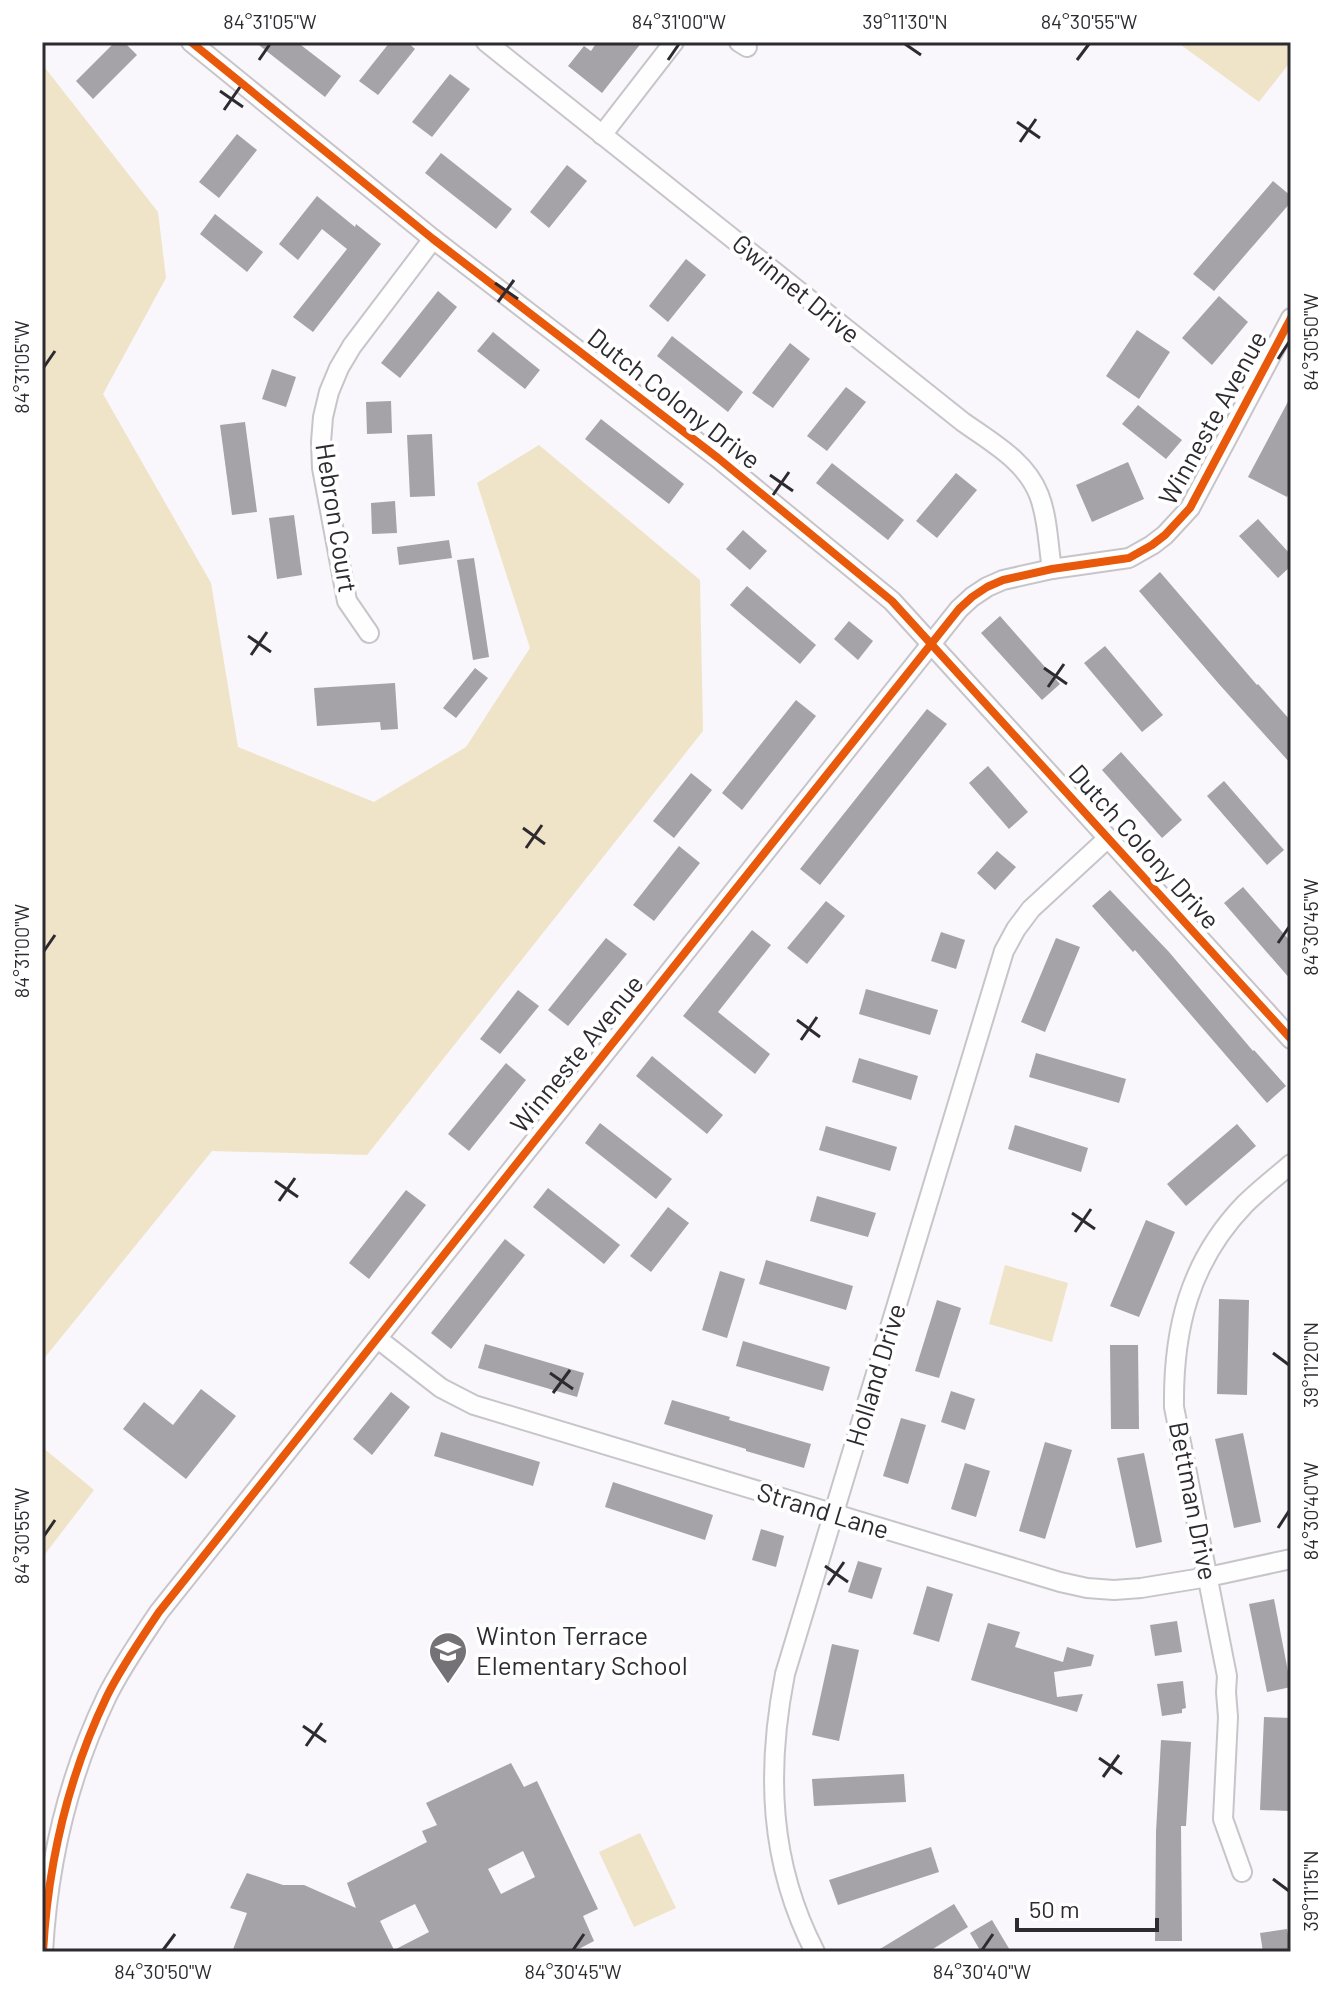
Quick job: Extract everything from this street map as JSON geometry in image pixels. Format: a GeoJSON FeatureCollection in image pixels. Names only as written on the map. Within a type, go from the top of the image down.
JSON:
{"type":"FeatureCollection","features":[{"type":"Feature","properties":{"kind":"street","name":"Dutch Colony Drive"},"geometry":{"type":"LineString","coordinates":[[191,42],[433,239],[718,458],[892,601],[1291,1039]]}},
{"type":"Feature","properties":{"kind":"street","name":"Gwinnet Drive"},"geometry":{"type":"LineString","coordinates":[[486,42],[963,422],[1011,456],[1035,487],[1043,510],[1052,569]]}},
{"type":"Feature","properties":{"kind":"street"},"geometry":{"type":"LineString","coordinates":[[602,135],[674,42]]}},
{"type":"Feature","properties":{"kind":"street","name":"Hebron Court"},"geometry":{"type":"LineString","coordinates":[[369,633],[347,601],[322,468],[323,417],[329,392],[352,346],[433,239]]}},
{"type":"Feature","properties":{"kind":"street","name":"Winneste Avenue"},"geometry":{"type":"LineString","coordinates":[[43,1952],[54,1850],[69,1792],[108,1696],[159,1612],[959,609],[987,587],[1003,580],[1052,569],[1129,558],[1173,528],[1190,508],[1291,318]]}},
{"type":"Feature","properties":{"kind":"street","name":"Holland Drive"},"geometry":{"type":"LineString","coordinates":[[815,1952],[801,1926],[788,1885],[774,1801],[773,1758],[785,1674],[1004,951],[1031,909],[1108,838]]}},
{"type":"Feature","properties":{"kind":"street","name":"Bettman Drive"},"geometry":{"type":"LineString","coordinates":[[1242,1872],[1223,1819],[1227,1676],[1174,1407],[1174,1373],[1177,1339],[1185,1306],[1210,1251],[1246,1203],[1291,1164]]}},
{"type":"Feature","properties":{"kind":"street","name":"Strand Lane"},"geometry":{"type":"LineString","coordinates":[[378,1339],[441,1388],[474,1405],[1060,1582],[1087,1588],[1133,1589],[1291,1559]]}},
{"type":"Feature","properties":{"kind":"shaded area"},"geometry":{"type":"Polygon","coordinates":[[[1177,42],[1291,42],[1291,61],[1259,102],[1177,42]]]}},
{"type":"Feature","properties":{"kind":"shaded area"},"geometry":{"type":"Polygon","coordinates":[[[42,64],[158,212],[166,278],[103,394],[211,583],[238,747],[374,802],[466,747],[530,648],[477,483],[539,445],[700,580],[703,731],[367,1155],[212,1151],[42,1361],[42,64]]]}},
{"type":"Feature","properties":{"kind":"shaded area"},"geometry":{"type":"Polygon","coordinates":[[[1005,1265],[1068,1283],[1052,1342],[989,1324],[1005,1265]]]}},
{"type":"Feature","properties":{"kind":"shaded area"},"geometry":{"type":"Polygon","coordinates":[[[42,1447],[94,1490],[42,1558],[42,1447]]]}},
{"type":"Feature","properties":{"kind":"shaded area"},"geometry":{"type":"Polygon","coordinates":[[[640,1833],[676,1908],[634,1927],[599,1852],[640,1833]]]}},
{"type":"Feature","properties":{"kind":"building"},"geometry":{"type":"Polygon","coordinates":[[[115,42],[124,42],[137,55],[93,99],[76,81],[115,42]]]}},
{"type":"Feature","properties":{"kind":"building"},"geometry":{"type":"Polygon","coordinates":[[[255,42],[297,42],[341,76],[325,97],[255,42]]]}},
{"type":"Feature","properties":{"kind":"building"},"geometry":{"type":"Polygon","coordinates":[[[390,42],[407,42],[415,49],[378,95],[359,81],[390,42]]]}},
{"type":"Feature","properties":{"kind":"building"},"geometry":{"type":"Polygon","coordinates":[[[597,42],[642,42],[602,93],[568,66],[584,46],[591,51],[597,42]]]}},
{"type":"Feature","properties":{"kind":"building"},"geometry":{"type":"Polygon","coordinates":[[[450,74],[470,89],[432,137],[412,122],[450,74]]]}},
{"type":"Feature","properties":{"kind":"building"},"geometry":{"type":"Polygon","coordinates":[[[237,134],[257,150],[219,198],[199,182],[237,134]]]}},
{"type":"Feature","properties":{"kind":"building"},"geometry":{"type":"Polygon","coordinates":[[[441,153],[512,209],[496,229],[425,173],[441,153]]]}},
{"type":"Feature","properties":{"kind":"building"},"geometry":{"type":"Polygon","coordinates":[[[567,165],[587,181],[549,228],[530,212],[567,165]]]}},
{"type":"Feature","properties":{"kind":"building"},"geometry":{"type":"Polygon","coordinates":[[[1273,181],[1291,196],[1291,202],[1214,291],[1193,274],[1273,181]]]}},
{"type":"Feature","properties":{"kind":"building"},"geometry":{"type":"Polygon","coordinates":[[[317,196],[381,244],[313,332],[293,317],[347,249],[322,229],[298,260],[279,244],[317,196]]]}},
{"type":"Feature","properties":{"kind":"building"},"geometry":{"type":"Polygon","coordinates":[[[215,214],[263,252],[247,272],[200,234],[215,214]]]}},
{"type":"Feature","properties":{"kind":"building"},"geometry":{"type":"Polygon","coordinates":[[[686,259],[706,275],[668,322],[649,306],[686,259]]]}},
{"type":"Feature","properties":{"kind":"building"},"geometry":{"type":"Polygon","coordinates":[[[438,291],[457,307],[400,378],[381,363],[438,291]]]}},
{"type":"Feature","properties":{"kind":"building"},"geometry":{"type":"Polygon","coordinates":[[[1219,296],[1248,322],[1212,365],[1182,338],[1219,296]]]}},
{"type":"Feature","properties":{"kind":"building"},"geometry":{"type":"Polygon","coordinates":[[[1137,330],[1170,352],[1139,399],[1106,376],[1137,330]]]}},
{"type":"Feature","properties":{"kind":"building"},"geometry":{"type":"Polygon","coordinates":[[[493,332],[540,370],[525,389],[477,351],[493,332]]]}},
{"type":"Feature","properties":{"kind":"building"},"geometry":{"type":"Polygon","coordinates":[[[672,336],[743,392],[728,412],[657,356],[672,336]]]}},
{"type":"Feature","properties":{"kind":"building"},"geometry":{"type":"Polygon","coordinates":[[[790,343],[810,359],[773,408],[752,393],[790,343]]]}},
{"type":"Feature","properties":{"kind":"building"},"geometry":{"type":"Polygon","coordinates":[[[272,369],[296,377],[286,407],[262,399],[272,369]]]}},
{"type":"Feature","properties":{"kind":"building"},"geometry":{"type":"Polygon","coordinates":[[[846,387],[866,402],[827,451],[807,436],[846,387]]]}},
{"type":"Feature","properties":{"kind":"building"},"geometry":{"type":"Polygon","coordinates":[[[1291,396],[1291,489],[1287,497],[1248,477],[1291,396]]]}},
{"type":"Feature","properties":{"kind":"building"},"geometry":{"type":"Polygon","coordinates":[[[391,401],[392,433],[367,434],[366,402],[391,401]]]}},
{"type":"Feature","properties":{"kind":"building"},"geometry":{"type":"Polygon","coordinates":[[[1138,405],[1182,440],[1166,459],[1122,424],[1138,405]]]}},
{"type":"Feature","properties":{"kind":"building"},"geometry":{"type":"Polygon","coordinates":[[[601,419],[684,484],[669,504],[585,439],[601,419]]]}},
{"type":"Feature","properties":{"kind":"building"},"geometry":{"type":"Polygon","coordinates":[[[245,422],[257,512],[232,515],[220,425],[245,422]]]}},
{"type":"Feature","properties":{"kind":"building"},"geometry":{"type":"Polygon","coordinates":[[[432,434],[435,496],[410,497],[407,435],[432,434]]]}},
{"type":"Feature","properties":{"kind":"building"},"geometry":{"type":"Polygon","coordinates":[[[1128,462],[1144,499],[1092,522],[1076,485],[1128,462]]]}},
{"type":"Feature","properties":{"kind":"building"},"geometry":{"type":"Polygon","coordinates":[[[832,463],[904,520],[888,540],[816,483],[832,463]]]}},
{"type":"Feature","properties":{"kind":"building"},"geometry":{"type":"Polygon","coordinates":[[[956,473],[977,490],[937,538],[916,521],[956,473]]]}},
{"type":"Feature","properties":{"kind":"building"},"geometry":{"type":"Polygon","coordinates":[[[395,501],[397,533],[372,534],[371,503],[395,501]]]}},
{"type":"Feature","properties":{"kind":"building"},"geometry":{"type":"Polygon","coordinates":[[[294,515],[302,575],[277,579],[269,518],[294,515]]]}},
{"type":"Feature","properties":{"kind":"building"},"geometry":{"type":"Polygon","coordinates":[[[1258,519],[1291,555],[1291,566],[1278,578],[1239,536],[1258,519]]]}},
{"type":"Feature","properties":{"kind":"building"},"geometry":{"type":"Polygon","coordinates":[[[743,530],[767,551],[750,570],[726,549],[743,530]]]}},
{"type":"Feature","properties":{"kind":"building"},"geometry":{"type":"Polygon","coordinates":[[[449,540],[452,558],[399,565],[397,547],[449,540]]]}},
{"type":"Feature","properties":{"kind":"building"},"geometry":{"type":"Polygon","coordinates":[[[474,558],[489,657],[473,660],[457,560],[474,558]]]}},
{"type":"Feature","properties":{"kind":"building"},"geometry":{"type":"Polygon","coordinates":[[[1160,572],[1291,721],[1291,764],[1139,591],[1160,572]]]}},
{"type":"Feature","properties":{"kind":"building"},"geometry":{"type":"Polygon","coordinates":[[[747,586],[816,645],[800,664],[730,605],[747,586]]]}},
{"type":"Feature","properties":{"kind":"building"},"geometry":{"type":"Polygon","coordinates":[[[1000,616],[1060,684],[1042,700],[981,633],[1000,616]]]}},
{"type":"Feature","properties":{"kind":"building"},"geometry":{"type":"Polygon","coordinates":[[[849,621],[873,641],[858,660],[834,639],[849,621]]]}},
{"type":"Feature","properties":{"kind":"building"},"geometry":{"type":"Polygon","coordinates":[[[1105,646],[1163,715],[1142,732],[1084,663],[1105,646]]]}},
{"type":"Feature","properties":{"kind":"building"},"geometry":{"type":"Polygon","coordinates":[[[475,668],[488,678],[456,718],[443,708],[475,668]]]}},
{"type":"Feature","properties":{"kind":"building"},"geometry":{"type":"Polygon","coordinates":[[[395,683],[398,729],[381,730],[380,722],[317,726],[314,688],[395,683]]]}},
{"type":"Feature","properties":{"kind":"building"},"geometry":{"type":"Polygon","coordinates":[[[796,700],[816,716],[742,810],[722,793],[796,700]]]}},
{"type":"Feature","properties":{"kind":"building"},"geometry":{"type":"Polygon","coordinates":[[[927,709],[947,724],[820,885],[800,869],[927,709]]]}},
{"type":"Feature","properties":{"kind":"building"},"geometry":{"type":"Polygon","coordinates":[[[1121,752],[1182,820],[1162,838],[1102,770],[1121,752]]]}},
{"type":"Feature","properties":{"kind":"building"},"geometry":{"type":"Polygon","coordinates":[[[988,766],[1028,812],[1009,829],[969,783],[988,766]]]}},
{"type":"Feature","properties":{"kind":"building"},"geometry":{"type":"Polygon","coordinates":[[[691,773],[712,790],[674,838],[653,821],[691,773]]]}},
{"type":"Feature","properties":{"kind":"building"},"geometry":{"type":"Polygon","coordinates":[[[1224,781],[1284,850],[1267,865],[1207,796],[1224,781]]]}},
{"type":"Feature","properties":{"kind":"building"},"geometry":{"type":"Polygon","coordinates":[[[679,846],[700,863],[654,921],[633,905],[679,846]]]}},
{"type":"Feature","properties":{"kind":"building"},"geometry":{"type":"Polygon","coordinates":[[[997,851],[1016,867],[995,890],[977,873],[997,851]]]}},
{"type":"Feature","properties":{"kind":"building"},"geometry":{"type":"Polygon","coordinates":[[[1243,887],[1291,942],[1291,980],[1224,903],[1243,887]]]}},
{"type":"Feature","properties":{"kind":"building"},"geometry":{"type":"Polygon","coordinates":[[[1110,890],[1169,952],[1286,1086],[1267,1103],[1135,950],[1133,952],[1092,906],[1110,890]]]}},
{"type":"Feature","properties":{"kind":"building"},"geometry":{"type":"Polygon","coordinates":[[[826,901],[845,916],[807,964],[787,948],[826,901]]]}},
{"type":"Feature","properties":{"kind":"building"},"geometry":{"type":"Polygon","coordinates":[[[752,930],[771,945],[718,1012],[770,1054],[755,1074],[683,1016],[752,930]]]}},
{"type":"Feature","properties":{"kind":"building"},"geometry":{"type":"Polygon","coordinates":[[[941,932],[965,940],[956,969],[931,961],[941,932]]]}},
{"type":"Feature","properties":{"kind":"building"},"geometry":{"type":"Polygon","coordinates":[[[606,938],[627,954],[568,1026],[548,1010],[606,938]]]}},
{"type":"Feature","properties":{"kind":"building"},"geometry":{"type":"Polygon","coordinates":[[[1056,938],[1080,947],[1045,1032],[1021,1022],[1056,938]]]}},
{"type":"Feature","properties":{"kind":"building"},"geometry":{"type":"Polygon","coordinates":[[[866,989],[938,1010],[930,1035],[859,1014],[866,989]]]}},
{"type":"Feature","properties":{"kind":"building"},"geometry":{"type":"Polygon","coordinates":[[[518,990],[539,1006],[500,1054],[480,1039],[518,990]]]}},
{"type":"Feature","properties":{"kind":"building"},"geometry":{"type":"Polygon","coordinates":[[[1036,1053],[1126,1079],[1119,1103],[1029,1077],[1036,1053]]]}},
{"type":"Feature","properties":{"kind":"building"},"geometry":{"type":"Polygon","coordinates":[[[652,1056],[723,1115],[707,1134],[636,1076],[652,1056]]]}},
{"type":"Feature","properties":{"kind":"building"},"geometry":{"type":"Polygon","coordinates":[[[859,1058],[918,1076],[911,1100],[852,1082],[859,1058]]]}},
{"type":"Feature","properties":{"kind":"building"},"geometry":{"type":"Polygon","coordinates":[[[506,1063],[526,1080],[469,1151],[448,1134],[506,1063]]]}},
{"type":"Feature","properties":{"kind":"building"},"geometry":{"type":"Polygon","coordinates":[[[600,1123],[672,1179],[656,1199],[585,1143],[600,1123]]]}},
{"type":"Feature","properties":{"kind":"building"},"geometry":{"type":"Polygon","coordinates":[[[1237,1124],[1256,1146],[1186,1206],[1167,1184],[1237,1124]]]}},
{"type":"Feature","properties":{"kind":"building"},"geometry":{"type":"Polygon","coordinates":[[[1015,1125],[1088,1148],[1081,1172],[1008,1149],[1015,1125]]]}},
{"type":"Feature","properties":{"kind":"building"},"geometry":{"type":"Polygon","coordinates":[[[826,1126],[897,1147],[890,1171],[819,1150],[826,1126]]]}},
{"type":"Feature","properties":{"kind":"building"},"geometry":{"type":"Polygon","coordinates":[[[548,1188],[620,1245],[604,1264],[533,1207],[548,1188]]]}},
{"type":"Feature","properties":{"kind":"building"},"geometry":{"type":"Polygon","coordinates":[[[406,1190],[426,1205],[369,1279],[349,1263],[406,1190]]]}},
{"type":"Feature","properties":{"kind":"building"},"geometry":{"type":"Polygon","coordinates":[[[817,1196],[876,1213],[868,1237],[810,1221],[817,1196]]]}},
{"type":"Feature","properties":{"kind":"building"},"geometry":{"type":"Polygon","coordinates":[[[668,1207],[689,1223],[651,1272],[630,1256],[668,1207]]]}},
{"type":"Feature","properties":{"kind":"building"},"geometry":{"type":"Polygon","coordinates":[[[1146,1220],[1175,1232],[1139,1317],[1110,1306],[1146,1220]]]}},
{"type":"Feature","properties":{"kind":"building"},"geometry":{"type":"Polygon","coordinates":[[[505,1239],[525,1255],[451,1349],[431,1333],[505,1239]]]}},
{"type":"Feature","properties":{"kind":"building"},"geometry":{"type":"Polygon","coordinates":[[[766,1260],[853,1286],[846,1310],[759,1284],[766,1260]]]}},
{"type":"Feature","properties":{"kind":"building"},"geometry":{"type":"Polygon","coordinates":[[[720,1271],[745,1279],[727,1338],[702,1330],[720,1271]]]}},
{"type":"Feature","properties":{"kind":"building"},"geometry":{"type":"Polygon","coordinates":[[[1219,1299],[1249,1300],[1247,1395],[1217,1394],[1219,1299]]]}},
{"type":"Feature","properties":{"kind":"building"},"geometry":{"type":"Polygon","coordinates":[[[937,1300],[961,1308],[939,1378],[915,1371],[937,1300]]]}},
{"type":"Feature","properties":{"kind":"building"},"geometry":{"type":"Polygon","coordinates":[[[743,1341],[830,1367],[823,1391],[736,1366],[743,1341]]]}},
{"type":"Feature","properties":{"kind":"building"},"geometry":{"type":"Polygon","coordinates":[[[485,1344],[584,1373],[577,1397],[478,1368],[485,1344]]]}},
{"type":"Feature","properties":{"kind":"building"},"geometry":{"type":"Polygon","coordinates":[[[1110,1345],[1138,1345],[1139,1429],[1111,1429],[1110,1345]]]}},
{"type":"Feature","properties":{"kind":"building"},"geometry":{"type":"Polygon","coordinates":[[[201,1389],[236,1416],[186,1479],[123,1429],[144,1402],[173,1425],[201,1389]]]}},
{"type":"Feature","properties":{"kind":"building"},"geometry":{"type":"Polygon","coordinates":[[[951,1391],[975,1399],[965,1430],[941,1422],[951,1391]]]}},
{"type":"Feature","properties":{"kind":"building"},"geometry":{"type":"Polygon","coordinates":[[[391,1392],[410,1407],[372,1455],[353,1439],[391,1392]]]}},
{"type":"Feature","properties":{"kind":"building"},"geometry":{"type":"Polygon","coordinates":[[[672,1400],[811,1444],[804,1468],[664,1424],[672,1400]]]}},
{"type":"Feature","properties":{"kind":"building"},"geometry":{"type":"Polygon","coordinates":[[[901,1418],[926,1425],[908,1484],[883,1476],[901,1418]]]}},
{"type":"Feature","properties":{"kind":"building"},"geometry":{"type":"Polygon","coordinates":[[[441,1432],[540,1462],[533,1486],[434,1456],[441,1432]]]}},
{"type":"Feature","properties":{"kind":"building"},"geometry":{"type":"Polygon","coordinates":[[[1243,1433],[1261,1522],[1234,1528],[1215,1439],[1243,1433]]]}},
{"type":"Feature","properties":{"kind":"building"},"geometry":{"type":"Polygon","coordinates":[[[1045,1442],[1072,1450],[1045,1539],[1019,1531],[1045,1442]]]}},
{"type":"Feature","properties":{"kind":"building"},"geometry":{"type":"Polygon","coordinates":[[[1144,1453],[1162,1542],[1136,1548],[1117,1458],[1144,1453]]]}},
{"type":"Feature","properties":{"kind":"building"},"geometry":{"type":"Polygon","coordinates":[[[965,1463],[990,1471],[976,1517],[951,1509],[965,1463]]]}},
{"type":"Feature","properties":{"kind":"building"},"geometry":{"type":"Polygon","coordinates":[[[613,1482],[713,1515],[705,1540],[605,1507],[613,1482]]]}},
{"type":"Feature","properties":{"kind":"building"},"geometry":{"type":"Polygon","coordinates":[[[761,1529],[784,1536],[776,1567],[752,1560],[761,1529]]]}},
{"type":"Feature","properties":{"kind":"building"},"geometry":{"type":"Polygon","coordinates":[[[858,1561],[882,1568],[872,1599],[848,1592],[858,1561]]]}},
{"type":"Feature","properties":{"kind":"building"},"geometry":{"type":"Polygon","coordinates":[[[927,1586],[953,1594],[939,1642],[913,1634],[927,1586]]]}},
{"type":"Feature","properties":{"kind":"building"},"geometry":{"type":"Polygon","coordinates":[[[1274,1599],[1291,1687],[1267,1692],[1249,1604],[1274,1599]]]}},
{"type":"Feature","properties":{"kind":"building"},"geometry":{"type":"Polygon","coordinates":[[[1177,1621],[1182,1652],[1155,1656],[1150,1625],[1177,1621]]]}},
{"type":"Feature","properties":{"kind":"building"},"geometry":{"type":"Polygon","coordinates":[[[988,1623],[1020,1632],[1015,1647],[1063,1662],[1067,1647],[1094,1655],[1091,1666],[1054,1672],[1057,1697],[1083,1694],[1077,1712],[971,1680],[988,1623]]]}},
{"type":"Feature","properties":{"kind":"building"},"geometry":{"type":"Polygon","coordinates":[[[832,1644],[859,1650],[839,1741],[812,1735],[832,1644]]]}},
{"type":"Feature","properties":{"kind":"building"},"geometry":{"type":"Polygon","coordinates":[[[1183,1681],[1186,1708],[1182,1709],[1182,1713],[1162,1716],[1157,1684],[1183,1681]]]}},
{"type":"Feature","properties":{"kind":"building"},"geometry":{"type":"Polygon","coordinates":[[[1264,1717],[1291,1718],[1289,1811],[1260,1810],[1264,1717]]]}},
{"type":"Feature","properties":{"kind":"building"},"geometry":{"type":"Polygon","coordinates":[[[1161,1740],[1191,1742],[1186,1826],[1181,1826],[1182,1941],[1155,1941],[1161,1740]]]}},
{"type":"Feature","properties":{"kind":"building"},"geometry":{"type":"Polygon","coordinates":[[[511,1763],[524,1787],[537,1781],[598,1909],[583,1916],[594,1941],[573,1952],[232,1952],[247,1913],[230,1908],[247,1873],[283,1885],[304,1885],[356,1908],[347,1883],[427,1842],[422,1831],[437,1825],[426,1803],[511,1763]],[[523,1851],[488,1869],[501,1894],[535,1877],[523,1851]],[[415,1904],[380,1921],[394,1950],[429,1932],[415,1904]]]}},
{"type":"Feature","properties":{"kind":"building"},"geometry":{"type":"Polygon","coordinates":[[[904,1774],[906,1802],[814,1806],[812,1779],[904,1774]]]}},
{"type":"Feature","properties":{"kind":"building"},"geometry":{"type":"Polygon","coordinates":[[[931,1847],[939,1872],[838,1905],[829,1880],[931,1847]]]}},
{"type":"Feature","properties":{"kind":"building"},"geometry":{"type":"Polygon","coordinates":[[[954,1904],[968,1927],[928,1952],[875,1952],[954,1904]]]}},
{"type":"Feature","properties":{"kind":"building"},"geometry":{"type":"Polygon","coordinates":[[[992,1920],[1011,1952],[981,1952],[970,1933],[992,1920]]]}},
{"type":"Feature","properties":{"kind":"building"},"geometry":{"type":"Polygon","coordinates":[[[1287,1929],[1291,1952],[1263,1952],[1260,1933],[1287,1929]]]}},
{"type":"Feature","properties":{"kind":"cycle path"},"geometry":{"type":"LineString","coordinates":[[191,42],[433,239],[718,458],[892,601],[1291,1039]]}},
{"type":"Feature","properties":{"kind":"cycle path"},"geometry":{"type":"LineString","coordinates":[[43,1952],[55,1853],[81,1758],[113,1685],[159,1612],[959,609],[987,587],[1003,580],[1052,569],[1129,558],[1165,535],[1190,508],[1291,318]]}},
{"type":"Feature","properties":{"kind":"place","name":"Winton Terrace Elementary School"},"geometry":{"type":"Point","coordinates":[448,1685]}}]}
